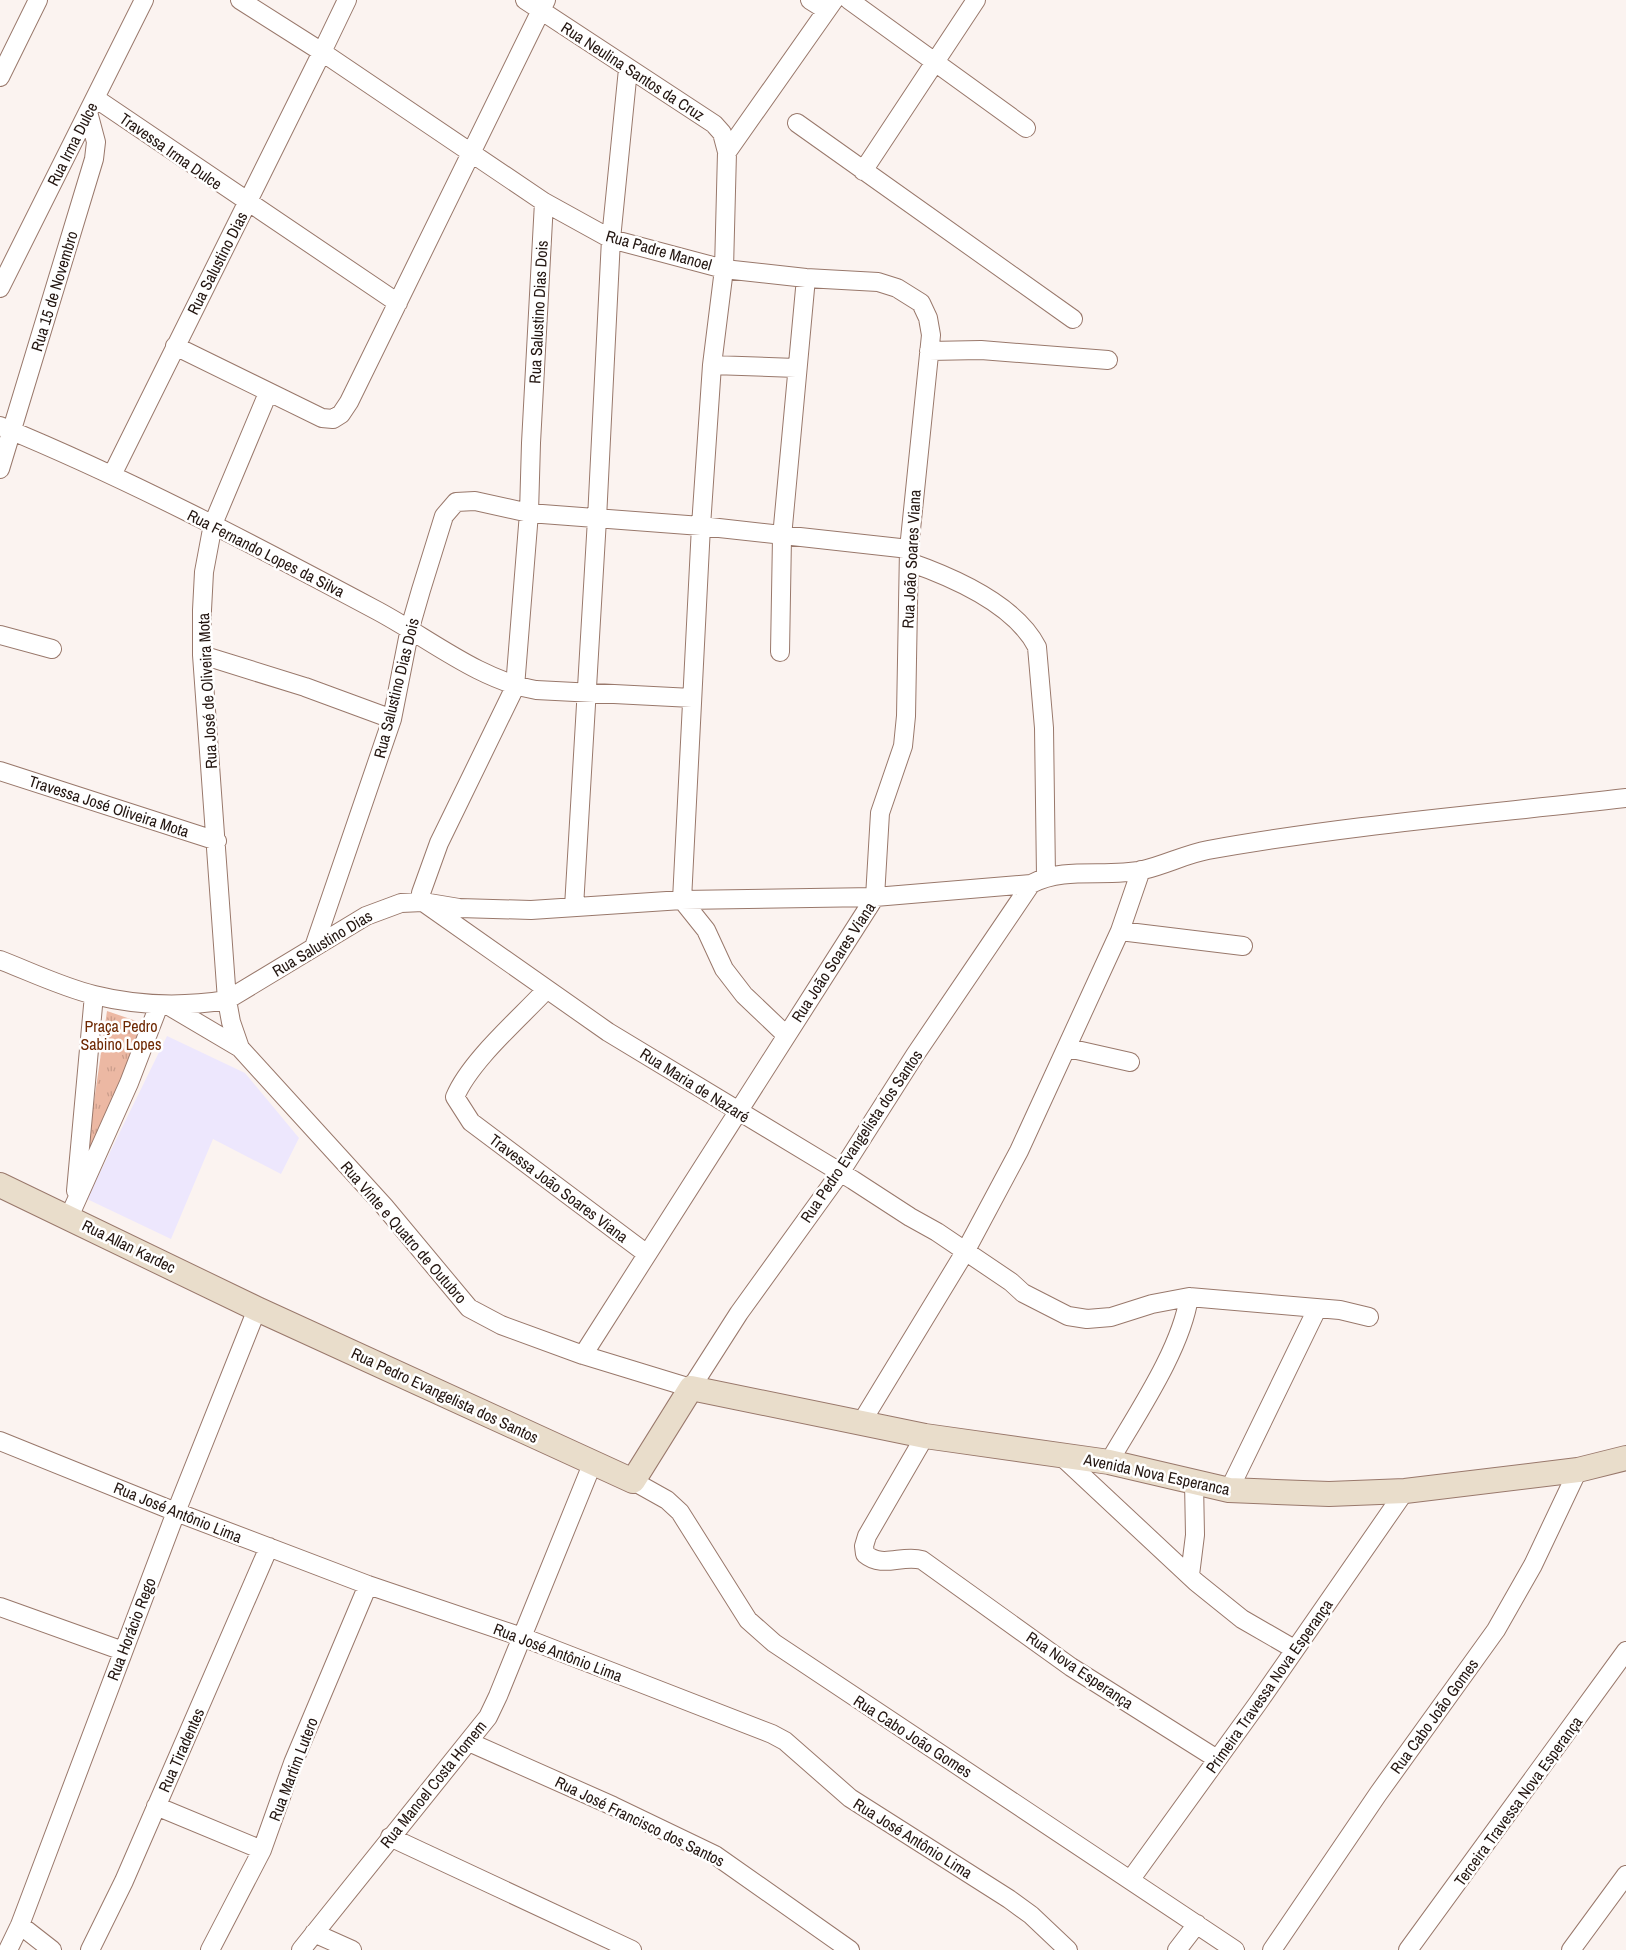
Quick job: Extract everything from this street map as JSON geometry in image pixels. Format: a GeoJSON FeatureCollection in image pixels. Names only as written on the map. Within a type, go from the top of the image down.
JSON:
{"type":"FeatureCollection","features":[{"type":"Feature","properties":{"kind":"main road","name":"Rua Allan Kardec"},"geometry":{"type":"LineString","coordinates":[[0,1184],[72,1211],[258,1309]]}},
{"type":"Feature","properties":{"kind":"main road","name":"Rua Pedro Evangelista dos Santos"},"geometry":{"type":"LineString","coordinates":[[258,1309],[633,1481]]}},
{"type":"Feature","properties":{"kind":"main road","name":"Avenida Nova Esperanca"},"geometry":{"type":"LineString","coordinates":[[691,1388],[925,1436],[1109,1462],[1229,1490],[1329,1494],[1405,1491],[1578,1470],[1626,1458]]}},
{"type":"Feature","properties":{"kind":"main road"},"geometry":{"type":"LineString","coordinates":[[633,1481],[691,1388]]}},
{"type":"Feature","properties":{"kind":"street"},"geometry":{"type":"LineString","coordinates":[[0,78],[38,0]]}},
{"type":"Feature","properties":{"kind":"street","name":"Rua Irma Dulce"},"geometry":{"type":"LineString","coordinates":[[0,288],[144,0]]}},
{"type":"Feature","properties":{"kind":"street"},"geometry":{"type":"LineString","coordinates":[[240,0],[322,52],[347,0]]}},
{"type":"Feature","properties":{"kind":"street","name":"Rua Neulina Santos da Cruz"},"geometry":{"type":"LineString","coordinates":[[526,0],[544,5],[628,69],[714,124],[722,133],[727,152]]}},
{"type":"Feature","properties":{"kind":"street"},"geometry":{"type":"LineString","coordinates":[[786,1035],[744,996],[724,969],[706,930],[682,900],[701,526],[712,365],[724,268],[727,152],[830,5],[810,0]]}},
{"type":"Feature","properties":{"kind":"street"},"geometry":{"type":"LineString","coordinates":[[849,0],[1026,128]]}},
{"type":"Feature","properties":{"kind":"street"},"geometry":{"type":"LineString","coordinates":[[863,171],[976,0]]}},
{"type":"Feature","properties":{"kind":"street"},"geometry":{"type":"LineString","coordinates":[[175,346],[322,418],[334,419],[341,414],[349,402],[544,5]]}},
{"type":"Feature","properties":{"kind":"street","name":"Rua Padre Manoel"},"geometry":{"type":"LineString","coordinates":[[322,52],[544,202],[611,239],[724,268],[806,278],[878,282],[897,288],[921,303],[928,318],[930,343]]}},
{"type":"Feature","properties":{"kind":"street","name":"Rua Salustino Dias"},"geometry":{"type":"LineString","coordinates":[[112,475],[322,52]]}},
{"type":"Feature","properties":{"kind":"street"},"geometry":{"type":"LineString","coordinates":[[574,907],[597,520],[611,239],[628,69]]}},
{"type":"Feature","properties":{"kind":"street","name":"Travessa Irma Dulce"},"geometry":{"type":"LineString","coordinates":[[91,105],[247,203],[398,303]]}},
{"type":"Feature","properties":{"kind":"street","name":"Rua 15 de Novembro"},"geometry":{"type":"LineString","coordinates":[[0,469],[6,429],[94,159],[94,130],[91,105]]}},
{"type":"Feature","properties":{"kind":"street"},"geometry":{"type":"LineString","coordinates":[[797,123],[1073,320]]}},
{"type":"Feature","properties":{"kind":"street","name":"Rua Salustino Dias Dois"},"geometry":{"type":"LineString","coordinates":[[515,687],[529,513],[530,444],[544,202]]}},
{"type":"Feature","properties":{"kind":"street"},"geometry":{"type":"LineString","coordinates":[[780,652],[782,536],[796,368],[806,278]]}},
{"type":"Feature","properties":{"kind":"street"},"geometry":{"type":"LineString","coordinates":[[930,343],[980,350],[1108,360]]}},
{"type":"Feature","properties":{"kind":"street","name":"Rua João Soares Viana"},"geometry":{"type":"LineString","coordinates":[[583,1355],[875,897],[880,813],[903,746],[906,716],[909,555],[930,343]]}},
{"type":"Feature","properties":{"kind":"street"},"geometry":{"type":"LineString","coordinates":[[712,365],[796,368]]}},
{"type":"Feature","properties":{"kind":"street","name":"Rua José de Oliveira Mota"},"geometry":{"type":"LineString","coordinates":[[227,1000],[217,841],[202,655],[204,572],[213,524],[268,393]]}},
{"type":"Feature","properties":{"kind":"street","name":"Rua Fernando Lopes da Silva"},"geometry":{"type":"LineString","coordinates":[[6,429],[112,475],[213,524],[410,628],[471,665],[515,687],[536,690],[692,698]]}},
{"type":"Feature","properties":{"kind":"street","name":"Rua Salustino Dias Dois"},"geometry":{"type":"LineString","coordinates":[[314,947],[392,719],[410,628],[448,508],[456,502],[463,500],[529,513]]}},
{"type":"Feature","properties":{"kind":"street"},"geometry":{"type":"LineString","coordinates":[[529,513],[597,520],[701,526],[909,555],[934,571],[978,593],[1021,626],[1031,636],[1037,647],[1044,728],[1038,880]]}},
{"type":"Feature","properties":{"kind":"street"},"geometry":{"type":"LineString","coordinates":[[0,635],[52,649]]}},
{"type":"Feature","properties":{"kind":"street"},"geometry":{"type":"LineString","coordinates":[[202,655],[305,687],[392,719]]}},
{"type":"Feature","properties":{"kind":"street"},"geometry":{"type":"LineString","coordinates":[[423,902],[421,893],[439,843],[515,687]]}},
{"type":"Feature","properties":{"kind":"street","name":"Travessa José Oliveira Mota"},"geometry":{"type":"LineString","coordinates":[[0,771],[217,841]]}},
{"type":"Feature","properties":{"kind":"street","name":"Rua Salustino Dias"},"geometry":{"type":"LineString","coordinates":[[227,1000],[366,916],[401,903],[423,902],[486,910],[682,900],[875,897],[1141,870],[1206,850],[1273,840],[1416,820],[1626,798]]}},
{"type":"Feature","properties":{"kind":"street"},"geometry":{"type":"LineString","coordinates":[[861,1423],[965,1252],[1019,1151],[1068,1048],[1120,931],[1141,870]]}},
{"type":"Feature","properties":{"kind":"street","name":"Rua Pedro Evangelista dos Santos"},"geometry":{"type":"LineString","coordinates":[[691,1388],[739,1313],[840,1172],[915,1055],[1038,880]]}},
{"type":"Feature","properties":{"kind":"street","name":"Rua Maria de Nazaré"},"geometry":{"type":"LineString","coordinates":[[423,902],[608,1032],[937,1232],[1012,1282],[1023,1293],[1068,1316],[1087,1319],[1111,1317],[1152,1304],[1189,1297],[1317,1310],[1340,1310],[1369,1317]]}},
{"type":"Feature","properties":{"kind":"street"},"geometry":{"type":"LineString","coordinates":[[1120,931],[1243,946]]}},
{"type":"Feature","properties":{"kind":"street","name":"Rua Vinte e Quatro de Outubro"},"geometry":{"type":"LineString","coordinates":[[0,960],[94,995],[164,1005],[197,1005],[227,1000],[231,1022],[240,1048]]}},
{"type":"Feature","properties":{"kind":"street","name":"Travessa João Soares Viana"},"geometry":{"type":"LineString","coordinates":[[546,990],[460,1086],[455,1097],[471,1122],[647,1254]]}},
{"type":"Feature","properties":{"kind":"street"},"geometry":{"type":"LineString","coordinates":[[72,1211],[94,995]]}},
{"type":"Feature","properties":{"kind":"street"},"geometry":{"type":"LineString","coordinates":[[72,1211],[164,1005]]}},
{"type":"Feature","properties":{"kind":"street","name":"Rua Vinte e Quatro de Outubro"},"geometry":{"type":"LineString","coordinates":[[164,1005],[240,1048],[384,1206],[469,1308],[501,1325],[583,1355],[691,1388]]}},
{"type":"Feature","properties":{"kind":"street"},"geometry":{"type":"LineString","coordinates":[[1068,1048],[1130,1062]]}},
{"type":"Feature","properties":{"kind":"street"},"geometry":{"type":"LineString","coordinates":[[1109,1462],[1162,1368],[1177,1336],[1189,1297]]}},
{"type":"Feature","properties":{"kind":"street","name":"Rua Horácio Rego"},"geometry":{"type":"LineString","coordinates":[[8,1950],[20,1925],[176,1512],[258,1309]]}},
{"type":"Feature","properties":{"kind":"street"},"geometry":{"type":"LineString","coordinates":[[1229,1490],[1317,1310]]}},
{"type":"Feature","properties":{"kind":"street","name":"Rua Nova Esperança"},"geometry":{"type":"LineString","coordinates":[[925,1436],[867,1536],[864,1546],[865,1554],[879,1562],[916,1558],[1071,1667],[1217,1760]]}},
{"type":"Feature","properties":{"kind":"street","name":"Rua José Antônio Lima"},"geometry":{"type":"LineString","coordinates":[[0,1441],[269,1548],[368,1585],[522,1637],[772,1734],[797,1751],[850,1798],[1031,1915],[1068,1950]]}},
{"type":"Feature","properties":{"kind":"street"},"geometry":{"type":"LineString","coordinates":[[1058,1454],[1190,1575],[1242,1619],[1294,1649]]}},
{"type":"Feature","properties":{"kind":"street","name":"Rua Manoel Costa Homem"},"geometry":{"type":"LineString","coordinates":[[301,1950],[390,1837],[470,1742],[488,1717],[593,1462]]}},
{"type":"Feature","properties":{"kind":"street","name":"Rua Cabo João Gomes"},"geometry":{"type":"LineString","coordinates":[[1272,1950],[1378,1794],[1496,1630],[1533,1565],[1578,1470]]}},
{"type":"Feature","properties":{"kind":"street","name":"Rua Cabo João Gomes"},"geometry":{"type":"LineString","coordinates":[[633,1481],[667,1500],[680,1512],[748,1620],[774,1643],[1235,1950]]}},
{"type":"Feature","properties":{"kind":"street"},"geometry":{"type":"LineString","coordinates":[[1190,1575],[1194,1534],[1194,1482]]}},
{"type":"Feature","properties":{"kind":"street","name":"Primeira Travessa Nova Esperança"},"geometry":{"type":"LineString","coordinates":[[1131,1879],[1217,1760],[1405,1491]]}},
{"type":"Feature","properties":{"kind":"street","name":"Rua Tiradentes"},"geometry":{"type":"LineString","coordinates":[[90,1950],[124,1881],[269,1548]]}},
{"type":"Feature","properties":{"kind":"street","name":"Rua Martim Lutero"},"geometry":{"type":"LineString","coordinates":[[210,1950],[262,1850],[294,1763],[368,1585]]}},
{"type":"Feature","properties":{"kind":"street"},"geometry":{"type":"LineString","coordinates":[[0,1606],[123,1651]]}},
{"type":"Feature","properties":{"kind":"street","name":"Terceira Travessa Nova Esperança"},"geometry":{"type":"LineString","coordinates":[[1408,1950],[1626,1651]]}},
{"type":"Feature","properties":{"kind":"street","name":"Rua José Francisco dos Santos"},"geometry":{"type":"LineString","coordinates":[[470,1742],[715,1855],[850,1950]]}},
{"type":"Feature","properties":{"kind":"street"},"geometry":{"type":"LineString","coordinates":[[156,1806],[262,1850]]}},
{"type":"Feature","properties":{"kind":"street"},"geometry":{"type":"LineString","coordinates":[[390,1837],[632,1950]]}},
{"type":"Feature","properties":{"kind":"street"},"geometry":{"type":"LineString","coordinates":[[1572,1950],[1626,1875]]}},
{"type":"Feature","properties":{"kind":"street"},"geometry":{"type":"LineString","coordinates":[[1177,1950],[1196,1924]]}},
{"type":"Feature","properties":{"kind":"street"},"geometry":{"type":"LineString","coordinates":[[20,1925],[52,1950]]}},
{"type":"Feature","properties":{"kind":"street"},"geometry":{"type":"LineString","coordinates":[[314,1933],[352,1950]]}},
{"type":"Feature","properties":{"kind":"shaded area"},"geometry":{"type":"Polygon","coordinates":[[[167,1036],[245,1073],[299,1138],[281,1174],[213,1139],[171,1239],[87,1199],[167,1036]]]}},
{"type":"Feature","properties":{"kind":"green space","name":"Praça Pedro Sabino Lopes"},"geometry":{"type":"Polygon","coordinates":[[[107,1011],[145,1024],[86,1158],[107,1011]]]}}]}
